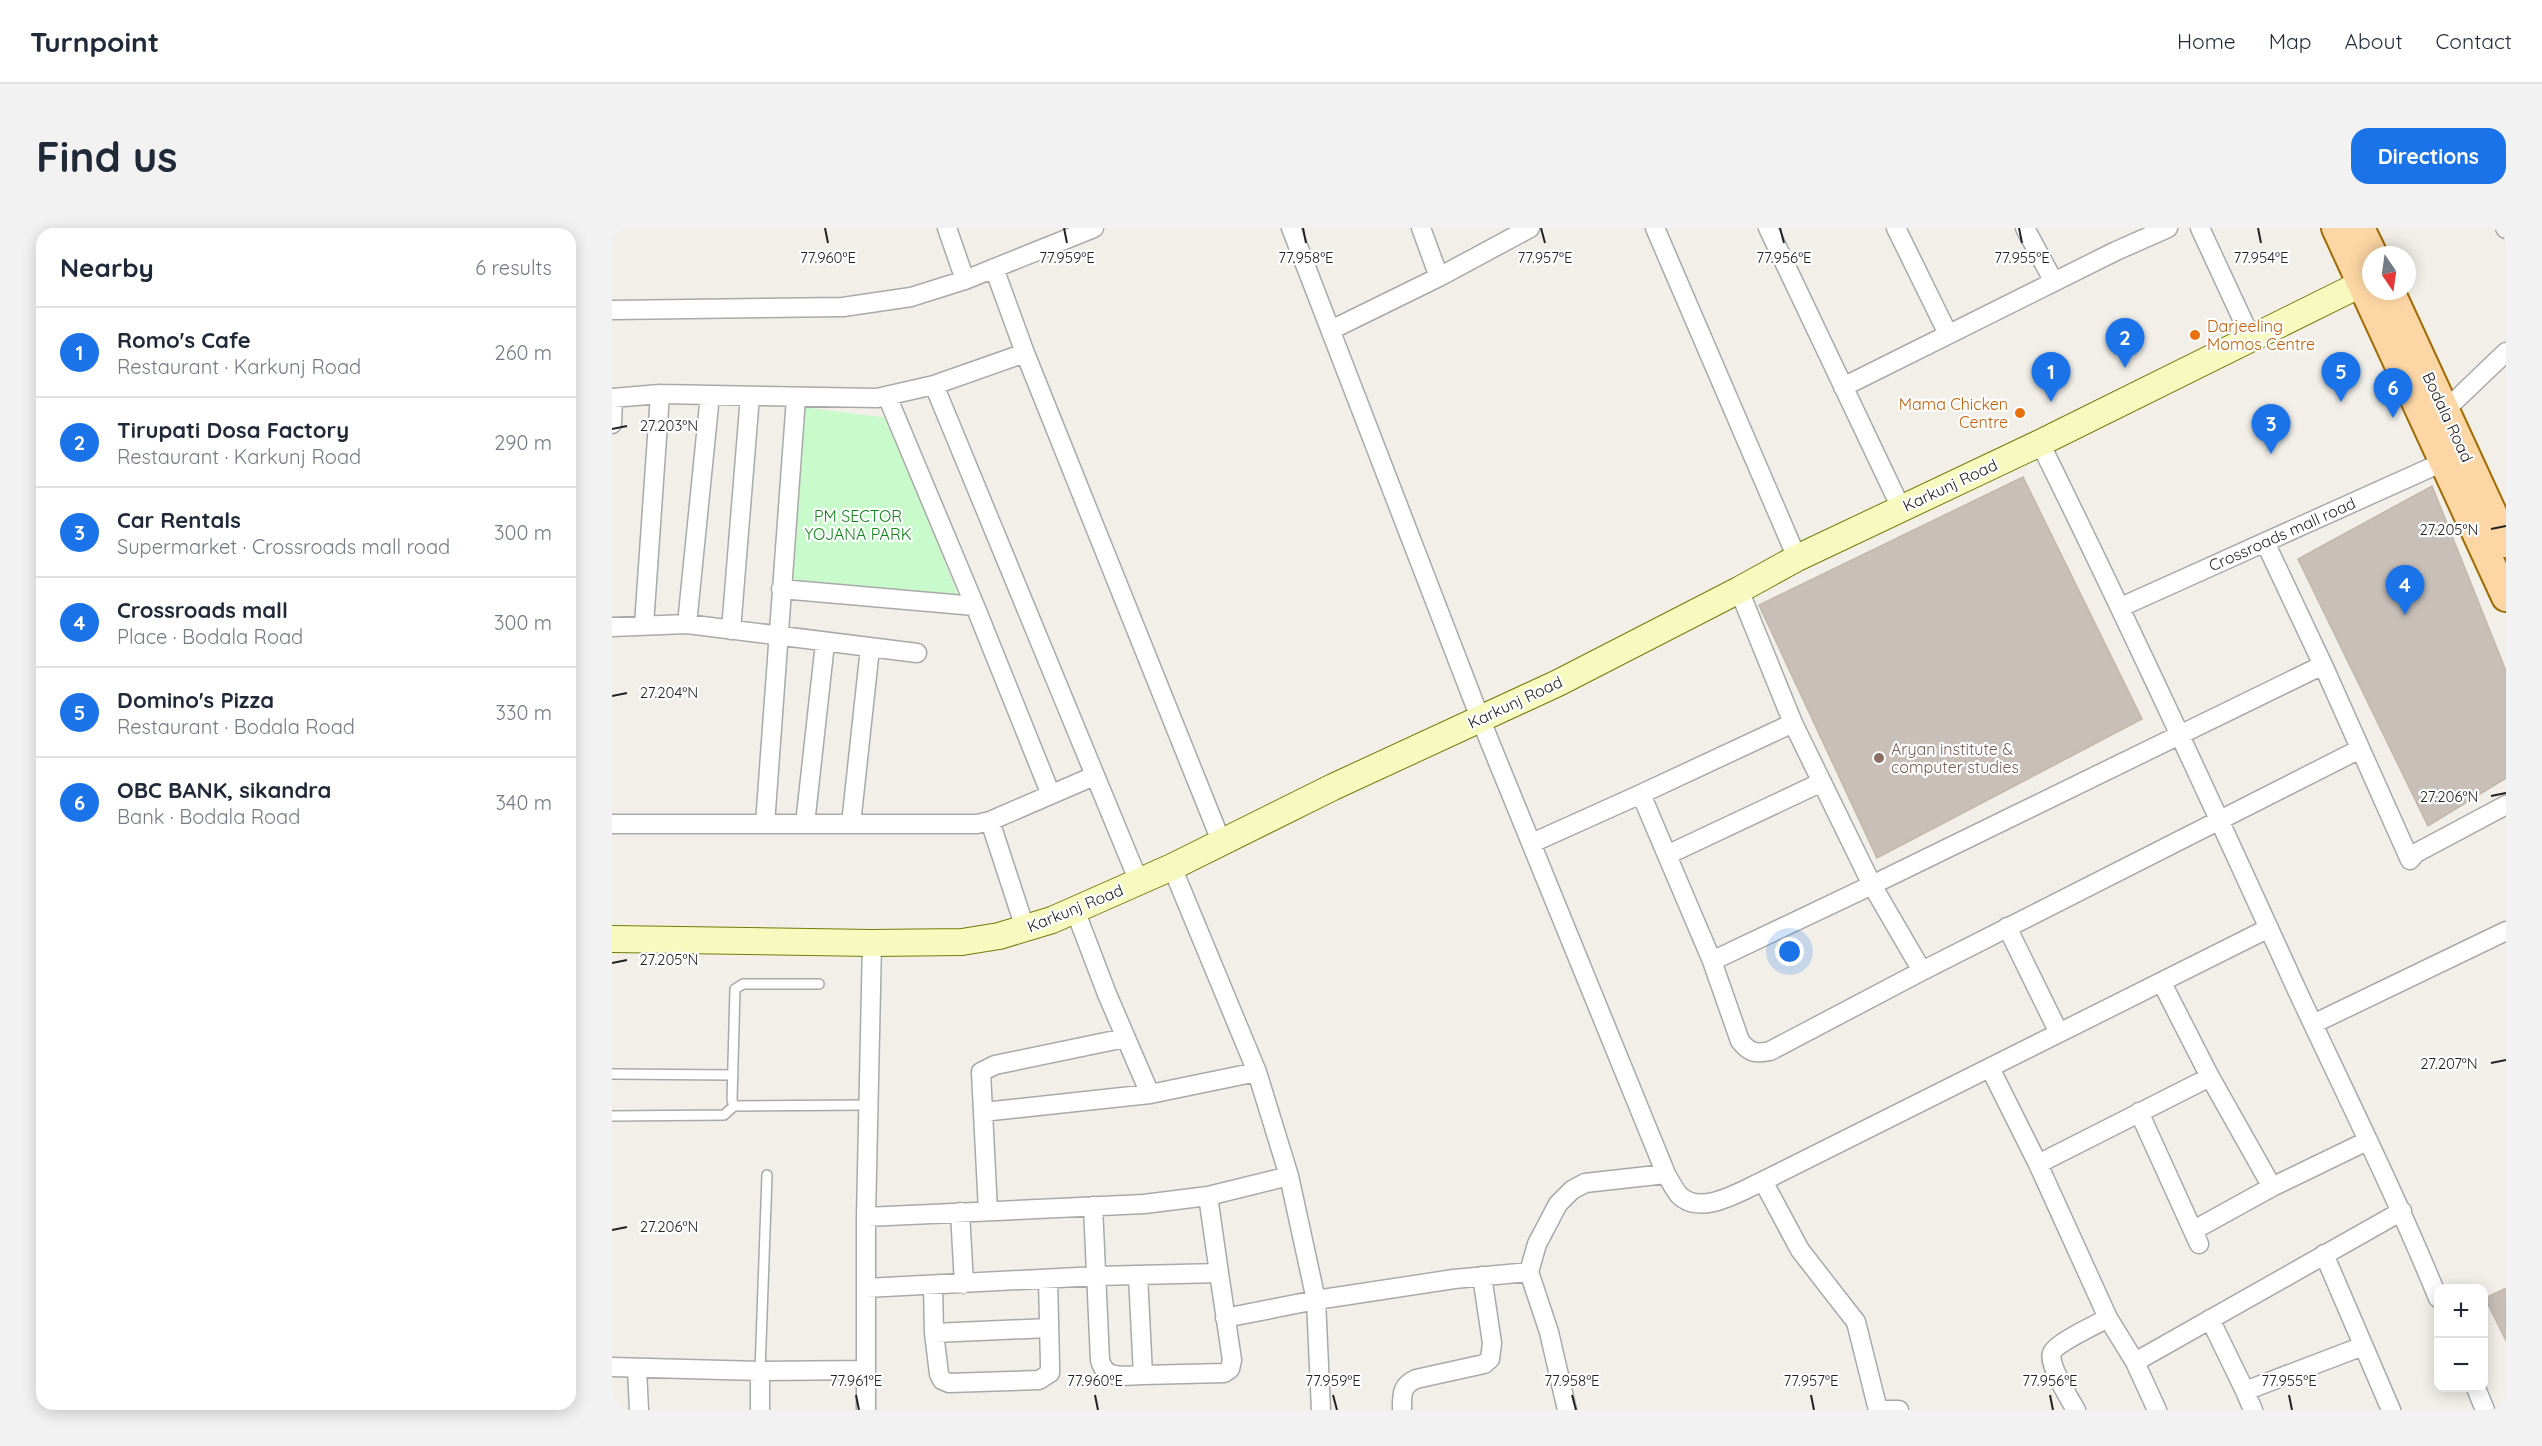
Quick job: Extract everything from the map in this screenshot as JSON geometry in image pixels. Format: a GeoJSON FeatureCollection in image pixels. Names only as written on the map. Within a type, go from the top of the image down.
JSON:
{"type":"FeatureCollection","features":[{"type":"Feature","properties":{"kind":"main road","name":"Bodala Road"},"geometry":{"type":"LineString","coordinates":[[2336,228],[2362,272]]}},
{"type":"Feature","properties":{"kind":"main road"},"geometry":{"type":"LineString","coordinates":[[2360,228],[2369,246]]}},
{"type":"Feature","properties":{"kind":"main road","name":"Bodala Road"},"geometry":{"type":"LineString","coordinates":[[2377,300],[2436,418],[2506,543]]}},
{"type":"Feature","properties":{"kind":"main road","name":"Bodala Road"},"geometry":{"type":"LineString","coordinates":[[2393,300],[2436,418],[2443,462],[2506,597]]}},
{"type":"Feature","properties":{"kind":"street"},"geometry":{"type":"LineString","coordinates":[[946,228],[965,280]]}},
{"type":"Feature","properties":{"kind":"street"},"geometry":{"type":"LineString","coordinates":[[612,310],[843,307],[911,297],[965,280],[1094,228]]}},
{"type":"Feature","properties":{"kind":"street"},"geometry":{"type":"LineString","coordinates":[[1291,228],[1480,718],[1666,1174],[1678,1194],[1689,1203],[1704,1204],[1763,1181],[2269,928]]}},
{"type":"Feature","properties":{"kind":"street"},"geometry":{"type":"LineString","coordinates":[[1421,228],[1439,277]]}},
{"type":"Feature","properties":{"kind":"street"},"geometry":{"type":"LineString","coordinates":[[1331,330],[1439,277],[1530,228]]}},
{"type":"Feature","properties":{"kind":"street"},"geometry":{"type":"LineString","coordinates":[[1655,228],[1797,558]]}},
{"type":"Feature","properties":{"kind":"street"},"geometry":{"type":"LineString","coordinates":[[1768,228],[1902,508]]}},
{"type":"Feature","properties":{"kind":"street"},"geometry":{"type":"LineString","coordinates":[[1896,228],[1948,334]]}},
{"type":"Feature","properties":{"kind":"street"},"geometry":{"type":"LineString","coordinates":[[2025,228],[2054,282]]}},
{"type":"Feature","properties":{"kind":"street"},"geometry":{"type":"LineString","coordinates":[[1843,387],[2168,228]]}},
{"type":"Feature","properties":{"kind":"street"},"geometry":{"type":"LineString","coordinates":[[2200,228],[2251,338]]}},
{"type":"Feature","properties":{"kind":"street"},"geometry":{"type":"LineString","coordinates":[[994,268],[1025,353],[1221,841]]}},
{"type":"Feature","properties":{"kind":"street","name":"Karkunj Road"},"geometry":{"type":"LineString","coordinates":[[612,939],[962,942],[999,936],[1075,910],[1172,867],[1221,841],[1558,683],[1797,558],[2040,443],[2362,283]]}},
{"type":"Feature","properties":{"kind":"street"},"geometry":{"type":"LineString","coordinates":[[2436,418],[2506,352]]}},
{"type":"Feature","properties":{"kind":"street"},"geometry":{"type":"LineString","coordinates":[[612,424],[613,398],[660,394],[796,398],[887,396],[934,385],[1025,353]]}},
{"type":"Feature","properties":{"kind":"street"},"geometry":{"type":"LineString","coordinates":[[934,385],[1139,882]]}},
{"type":"Feature","properties":{"kind":"street"},"geometry":{"type":"LineString","coordinates":[[644,625],[660,394]]}},
{"type":"Feature","properties":{"kind":"street"},"geometry":{"type":"LineString","coordinates":[[687,624],[710,395]]}},
{"type":"Feature","properties":{"kind":"street"},"geometry":{"type":"LineString","coordinates":[[731,630],[750,396]]}},
{"type":"Feature","properties":{"kind":"street"},"geometry":{"type":"LineString","coordinates":[[887,396],[1051,795]]}},
{"type":"Feature","properties":{"kind":"street"},"geometry":{"type":"LineString","coordinates":[[765,824],[796,398]]}},
{"type":"Feature","properties":{"kind":"street"},"geometry":{"type":"LineString","coordinates":[[2040,443],[2121,607],[2179,736],[2402,1211],[2434,1286]]}},
{"type":"Feature","properties":{"kind":"street","name":"Crossroads mall road"},"geometry":{"type":"LineString","coordinates":[[2121,607],[2443,462]]}},
{"type":"Feature","properties":{"kind":"street"},"geometry":{"type":"LineString","coordinates":[[2265,542],[2324,665],[2410,860],[2416,853],[2506,805]]}},
{"type":"Feature","properties":{"kind":"street"},"geometry":{"type":"LineString","coordinates":[[781,589],[975,606]]}},
{"type":"Feature","properties":{"kind":"street"},"geometry":{"type":"LineString","coordinates":[[1739,590],[1793,723],[1872,885],[1922,971]]}},
{"type":"Feature","properties":{"kind":"street"},"geometry":{"type":"LineString","coordinates":[[612,627],[687,624],[917,653]]}},
{"type":"Feature","properties":{"kind":"street"},"geometry":{"type":"LineString","coordinates":[[805,824],[825,643]]}},
{"type":"Feature","properties":{"kind":"street"},"geometry":{"type":"LineString","coordinates":[[851,824],[870,648]]}},
{"type":"Feature","properties":{"kind":"street"},"geometry":{"type":"LineString","coordinates":[[1712,961],[2324,665]]}},
{"type":"Feature","properties":{"kind":"street"},"geometry":{"type":"LineString","coordinates":[[1532,843],[1793,723]]}},
{"type":"Feature","properties":{"kind":"street"},"geometry":{"type":"LineString","coordinates":[[1641,794],[1712,961],[1740,1041],[1748,1050],[1757,1054],[1770,1051],[2007,927],[2220,822],[2360,749]]}},
{"type":"Feature","properties":{"kind":"street"},"geometry":{"type":"LineString","coordinates":[[612,824],[977,824],[990,821],[1094,777]]}},
{"type":"Feature","properties":{"kind":"street"},"geometry":{"type":"LineString","coordinates":[[1667,855],[1822,783]]}},
{"type":"Feature","properties":{"kind":"street"},"geometry":{"type":"LineString","coordinates":[[990,821],[1025,928]]}},
{"type":"Feature","properties":{"kind":"street"},"geometry":{"type":"LineString","coordinates":[[1172,867],[1257,1072],[1289,1176],[1316,1300],[1321,1410]]}},
{"type":"Feature","properties":{"kind":"street"},"geometry":{"type":"LineString","coordinates":[[1075,910],[1125,1038],[1150,1094]]}},
{"type":"Feature","properties":{"kind":"street"},"geometry":{"type":"LineString","coordinates":[[2007,927],[2059,1033]]}},
{"type":"Feature","properties":{"kind":"street"},"geometry":{"type":"LineString","coordinates":[[612,930],[612,939]]}},
{"type":"Feature","properties":{"kind":"street"},"geometry":{"type":"LineString","coordinates":[[2313,1024],[2506,931]]}},
{"type":"Feature","properties":{"kind":"street"},"geometry":{"type":"LineString","coordinates":[[866,1410],[866,1216],[872,943]]}},
{"type":"Feature","properties":{"kind":"street"},"geometry":{"type":"LineString","coordinates":[[2162,983],[2210,1077],[2272,1187]]}},
{"type":"Feature","properties":{"kind":"street"},"geometry":{"type":"LineString","coordinates":[[988,1211],[981,1072],[985,1068],[1125,1038]]}},
{"type":"Feature","properties":{"kind":"street"},"geometry":{"type":"LineString","coordinates":[[1990,1068],[2038,1164],[2108,1318],[2135,1362],[2157,1410]]}},
{"type":"Feature","properties":{"kind":"street"},"geometry":{"type":"LineString","coordinates":[[983,1112],[1150,1094],[1257,1072]]}},
{"type":"Feature","properties":{"kind":"street"},"geometry":{"type":"LineString","coordinates":[[2038,1164],[2210,1077]]}},
{"type":"Feature","properties":{"kind":"street"},"geometry":{"type":"LineString","coordinates":[[2139,1112],[2196,1237],[2272,1187],[2367,1140]]}},
{"type":"Feature","properties":{"kind":"street"},"geometry":{"type":"LineString","coordinates":[[1567,1410],[1549,1332],[1529,1272],[1537,1244],[1558,1204],[1572,1190],[1586,1183],[1666,1174]]}},
{"type":"Feature","properties":{"kind":"street"},"geometry":{"type":"LineString","coordinates":[[866,1216],[1144,1204],[1208,1196],[1289,1176]]}},
{"type":"Feature","properties":{"kind":"street"},"geometry":{"type":"LineString","coordinates":[[1763,1181],[1800,1250],[1856,1322],[1878,1410]]}},
{"type":"Feature","properties":{"kind":"street"},"geometry":{"type":"LineString","coordinates":[[1093,1206],[1102,1369],[1108,1374],[1115,1375],[1224,1373],[1230,1369],[1232,1360],[1208,1196]]}},
{"type":"Feature","properties":{"kind":"street"},"geometry":{"type":"LineString","coordinates":[[2135,1362],[2402,1211]]}},
{"type":"Feature","properties":{"kind":"street"},"geometry":{"type":"LineString","coordinates":[[960,1212],[964,1284]]}},
{"type":"Feature","properties":{"kind":"street"},"geometry":{"type":"LineString","coordinates":[[2324,1254],[2391,1410]]}},
{"type":"Feature","properties":{"kind":"street"},"geometry":{"type":"LineString","coordinates":[[1225,1318],[1316,1300],[1482,1276],[1529,1272]]}},
{"type":"Feature","properties":{"kind":"street"},"geometry":{"type":"LineString","coordinates":[[866,1288],[1097,1276],[1219,1273]]}},
{"type":"Feature","properties":{"kind":"street"},"geometry":{"type":"LineString","coordinates":[[1138,1275],[1143,1375]]}},
{"type":"Feature","properties":{"kind":"street"},"geometry":{"type":"LineString","coordinates":[[1402,1410],[1403,1388],[1407,1383],[1484,1364],[1490,1359],[1491,1343],[1482,1276]]}},
{"type":"Feature","properties":{"kind":"street"},"geometry":{"type":"LineString","coordinates":[[933,1285],[934,1333],[939,1374],[942,1380],[949,1383],[1039,1380],[1050,1373],[1048,1279]]}},
{"type":"Feature","properties":{"kind":"street"},"geometry":{"type":"LineString","coordinates":[[2076,1410],[2051,1356],[2052,1352],[2108,1318]]}},
{"type":"Feature","properties":{"kind":"street"},"geometry":{"type":"LineString","coordinates":[[2210,1319],[2253,1410]]}},
{"type":"Feature","properties":{"kind":"street"},"geometry":{"type":"LineString","coordinates":[[934,1333],[1049,1328]]}},
{"type":"Feature","properties":{"kind":"street"},"geometry":{"type":"LineString","coordinates":[[2245,1391],[2362,1346]]}},
{"type":"Feature","properties":{"kind":"street"},"geometry":{"type":"LineString","coordinates":[[612,1367],[760,1371],[865,1370]]}},
{"type":"Feature","properties":{"kind":"street"},"geometry":{"type":"LineString","coordinates":[[637,1369],[639,1410]]}},
{"type":"Feature","properties":{"kind":"street"},"geometry":{"type":"LineString","coordinates":[[760,1371],[760,1410]]}},
{"type":"Feature","properties":{"kind":"street"},"geometry":{"type":"LineString","coordinates":[[2478,1392],[2485,1410]]}},
{"type":"Feature","properties":{"kind":"street"},"geometry":{"type":"LineString","coordinates":[[1885,1410],[1899,1410]]}},
{"type":"Feature","properties":{"kind":"lane"},"geometry":{"type":"LineString","coordinates":[[734,1106],[732,1100],[734,993],[739,986],[819,984]]}},
{"type":"Feature","properties":{"kind":"lane"},"geometry":{"type":"LineString","coordinates":[[612,1074],[733,1075]]}},
{"type":"Feature","properties":{"kind":"lane"},"geometry":{"type":"LineString","coordinates":[[612,1116],[724,1115],[734,1106],[868,1105]]}},
{"type":"Feature","properties":{"kind":"lane"},"geometry":{"type":"LineString","coordinates":[[760,1371],[767,1175]]}},
{"type":"Feature","properties":{"kind":"green space","name":"PM SECTOR YOJANA PARK"},"geometry":{"type":"Polygon","coordinates":[[[802,407],[888,418],[959,598],[782,590],[802,407]]]}},
{"type":"Feature","properties":{"kind":"building","name":"Aryan institute & computer studies"},"geometry":{"type":"Polygon","coordinates":[[[2023,477],[2142,719],[1877,858],[1759,605],[2023,477]]]}},
{"type":"Feature","properties":{"kind":"building"},"geometry":{"type":"Polygon","coordinates":[[[2432,486],[2506,671],[2506,778],[2428,826],[2298,559],[2432,486]]]}},
{"type":"Feature","properties":{"kind":"building"},"geometry":{"type":"Polygon","coordinates":[[[2506,1288],[2506,1341],[2488,1304],[2488,1297],[2506,1288]]]}},
{"type":"Feature","properties":{"kind":"place","name":"Darjeeling Momos Centre"},"geometry":{"type":"Point","coordinates":[2195,335]}},
{"type":"Feature","properties":{"kind":"place","name":"Tirupati Dosa Factory"},"geometry":{"type":"Point","coordinates":[2125,368]}},
{"type":"Feature","properties":{"kind":"place","name":"Romo's Cafe"},"geometry":{"type":"Point","coordinates":[2051,402]}},
{"type":"Feature","properties":{"kind":"place","name":"Domino's Pizza"},"geometry":{"type":"Point","coordinates":[2341,402]}},
{"type":"Feature","properties":{"kind":"place","name":"Mama Chicken Centre"},"geometry":{"type":"Point","coordinates":[2020,413]}},
{"type":"Feature","properties":{"kind":"place","name":"OBC BANK, sikandra"},"geometry":{"type":"Point","coordinates":[2393,418]}},
{"type":"Feature","properties":{"kind":"place","name":"Car Rentals"},"geometry":{"type":"Point","coordinates":[2271,454]}},
{"type":"Feature","properties":{"kind":"place","name":"Crossroads mall"},"geometry":{"type":"Point","coordinates":[2405,615]}},
{"type":"Feature","properties":{"kind":"place","name":"Aryan institute & computer studies"},"geometry":{"type":"Point","coordinates":[1879,758]}}]}
